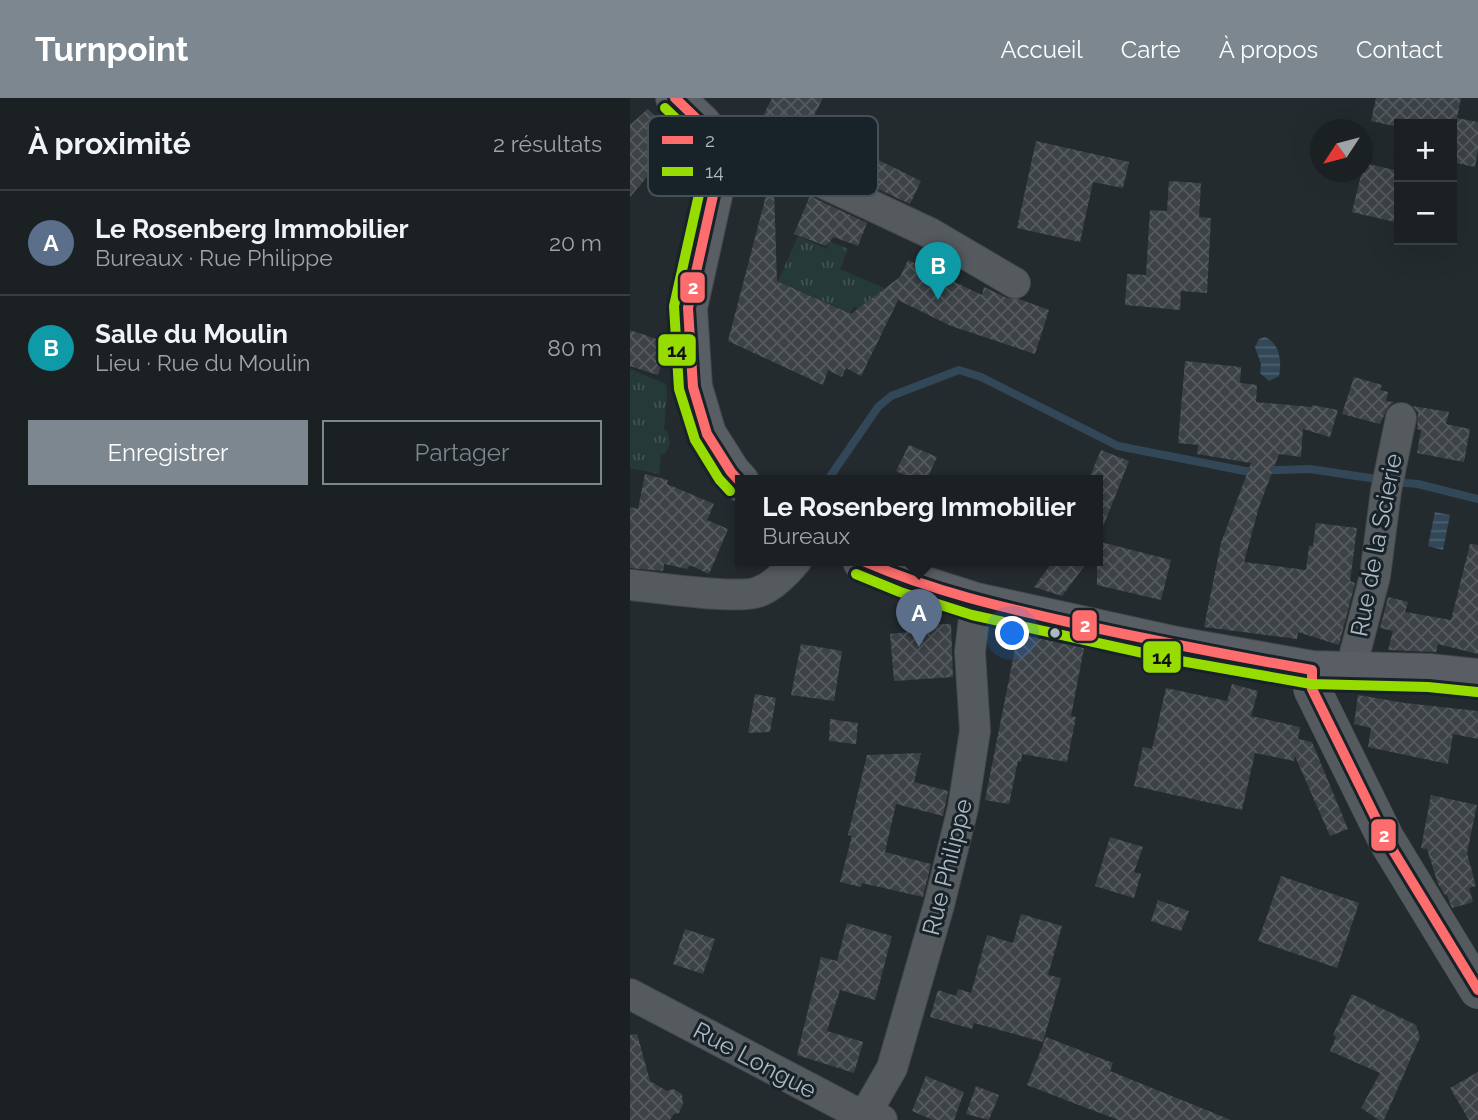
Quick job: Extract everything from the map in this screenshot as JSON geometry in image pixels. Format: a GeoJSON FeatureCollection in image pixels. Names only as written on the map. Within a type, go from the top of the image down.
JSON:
{"type":"FeatureCollection","features":[{"type":"Feature","properties":{"kind":"main road"},"geometry":{"type":"LineString","coordinates":[[675,98],[694,116]]}},
{"type":"Feature","properties":{"kind":"main road"},"geometry":{"type":"LineString","coordinates":[[713,196],[688,308],[693,387],[707,433],[735,476]]}},
{"type":"Feature","properties":{"kind":"main road"},"geometry":{"type":"LineString","coordinates":[[874,566],[976,603],[1177,646],[1312,670],[1429,673],[1478,678]]}},
{"type":"Feature","properties":{"kind":"street"},"geometry":{"type":"LineString","coordinates":[[850,196],[949,243],[1015,283]]}},
{"type":"Feature","properties":{"kind":"street","name":"Rue de la Scierie"},"geometry":{"type":"LineString","coordinates":[[1354,672],[1355,653],[1375,576],[1388,481],[1401,418]]}},
{"type":"Feature","properties":{"kind":"street"},"geometry":{"type":"LineString","coordinates":[[630,585],[724,594],[757,593],[785,575],[792,566]]}},
{"type":"Feature","properties":{"kind":"street","name":"Rue Philippe"},"geometry":{"type":"LineString","coordinates":[[870,1118],[892,1068],[939,905],[963,808],[975,731],[970,652],[976,603]]}},
{"type":"Feature","properties":{"kind":"street"},"geometry":{"type":"LineString","coordinates":[[1312,670],[1312,689],[1386,839],[1478,990]]}},
{"type":"Feature","properties":{"kind":"street","name":"Rue Longue"},"geometry":{"type":"LineString","coordinates":[[630,994],[870,1118]]}},
{"type":"Feature","properties":{"kind":"green space"},"geometry":{"type":"Polygon","coordinates":[[[798,236],[827,249],[830,241],[848,249],[840,269],[889,290],[877,317],[854,307],[850,313],[778,281],[798,236]]]}},
{"type":"Feature","properties":{"kind":"green space"},"geometry":{"type":"Polygon","coordinates":[[[630,369],[666,384],[664,429],[668,433],[670,443],[665,454],[661,454],[659,474],[630,468],[630,369]]]}},
{"type":"Feature","properties":{"kind":"water"},"geometry":{"type":"Polygon","coordinates":[[[1265,337],[1277,348],[1280,359],[1279,376],[1269,381],[1260,373],[1261,364],[1255,347],[1259,339],[1265,337]]]}},
{"type":"Feature","properties":{"kind":"water"},"geometry":{"type":"Polygon","coordinates":[[[1435,512],[1450,515],[1443,550],[1428,546],[1435,512]]]}},
{"type":"Feature","properties":{"kind":"building"},"geometry":{"type":"Polygon","coordinates":[[[772,98],[823,98],[814,116],[763,116],[772,98]]]}},
{"type":"Feature","properties":{"kind":"building"},"geometry":{"type":"Polygon","coordinates":[[[1376,98],[1461,98],[1457,118],[1478,122],[1475,167],[1457,163],[1457,119],[1394,119],[1394,126],[1371,119],[1376,98]]]}},
{"type":"Feature","properties":{"kind":"building"},"geometry":{"type":"Polygon","coordinates":[[[648,109],[655,116],[648,116],[648,176],[630,197],[630,125],[648,109]]]}},
{"type":"Feature","properties":{"kind":"building"},"geometry":{"type":"Polygon","coordinates":[[[1036,141],[1129,162],[1123,188],[1093,182],[1080,242],[1017,228],[1036,141]]]}},
{"type":"Feature","properties":{"kind":"building"},"geometry":{"type":"Polygon","coordinates":[[[878,160],[921,181],[910,204],[878,189],[878,160]]]}},
{"type":"Feature","properties":{"kind":"building"},"geometry":{"type":"Polygon","coordinates":[[[1373,165],[1394,170],[1394,222],[1352,212],[1359,182],[1373,182],[1373,165]]]}},
{"type":"Feature","properties":{"kind":"building"},"geometry":{"type":"Polygon","coordinates":[[[1169,181],[1201,183],[1199,217],[1211,218],[1207,293],[1181,291],[1180,310],[1125,305],[1127,274],[1146,275],[1150,210],[1167,211],[1169,181]]]}},
{"type":"Feature","properties":{"kind":"building"},"geometry":{"type":"Polygon","coordinates":[[[766,196],[774,196],[777,281],[851,314],[900,277],[908,260],[982,295],[984,287],[1007,298],[1019,299],[1049,310],[1035,354],[951,326],[898,300],[861,376],[846,368],[842,377],[828,370],[823,385],[728,341],[766,196]]]}},
{"type":"Feature","properties":{"kind":"building"},"geometry":{"type":"Polygon","coordinates":[[[810,196],[867,223],[858,246],[834,237],[826,246],[794,234],[810,196]]]}},
{"type":"Feature","properties":{"kind":"building"},"geometry":{"type":"Polygon","coordinates":[[[630,330],[668,343],[658,375],[630,366],[630,330]]]}},
{"type":"Feature","properties":{"kind":"building"},"geometry":{"type":"Polygon","coordinates":[[[1185,361],[1241,367],[1240,383],[1257,385],[1256,402],[1312,405],[1338,410],[1330,437],[1303,429],[1301,457],[1279,454],[1259,507],[1244,562],[1306,570],[1316,523],[1357,528],[1350,581],[1355,583],[1339,645],[1298,632],[1297,639],[1204,627],[1221,543],[1251,463],[1197,454],[1198,445],[1178,443],[1185,361]]]}},
{"type":"Feature","properties":{"kind":"building"},"geometry":{"type":"Polygon","coordinates":[[[1354,377],[1382,385],[1380,390],[1388,392],[1386,401],[1394,402],[1388,407],[1380,424],[1342,414],[1354,377]]]}},
{"type":"Feature","properties":{"kind":"building"},"geometry":{"type":"Polygon","coordinates":[[[1413,406],[1449,412],[1446,424],[1470,429],[1464,462],[1417,453],[1421,430],[1417,429],[1418,413],[1413,406]]]}},
{"type":"Feature","properties":{"kind":"building"},"geometry":{"type":"Polygon","coordinates":[[[909,445],[937,457],[929,475],[904,475],[896,471],[909,445]]]}},
{"type":"Feature","properties":{"kind":"building"},"geometry":{"type":"Polygon","coordinates":[[[1101,450],[1129,461],[1103,527],[1103,475],[1091,475],[1101,450]]]}},
{"type":"Feature","properties":{"kind":"building"},"geometry":{"type":"Polygon","coordinates":[[[645,474],[668,480],[667,484],[714,504],[707,520],[728,529],[709,574],[690,565],[687,569],[664,564],[663,571],[630,568],[630,507],[638,509],[645,474]]]}},
{"type":"Feature","properties":{"kind":"building"},"geometry":{"type":"Polygon","coordinates":[[[1103,543],[1171,560],[1161,600],[1097,585],[1097,566],[1103,566],[1103,543]]]}},
{"type":"Feature","properties":{"kind":"building"},"geometry":{"type":"Polygon","coordinates":[[[1470,544],[1478,545],[1478,654],[1438,644],[1436,652],[1388,650],[1393,631],[1380,628],[1388,597],[1408,602],[1405,612],[1451,620],[1470,544]]]}},
{"type":"Feature","properties":{"kind":"building"},"geometry":{"type":"Polygon","coordinates":[[[1049,566],[1084,566],[1062,596],[1034,587],[1049,566]]]}},
{"type":"Feature","properties":{"kind":"building"},"geometry":{"type":"Polygon","coordinates":[[[951,624],[953,677],[894,681],[890,634],[907,632],[907,625],[951,624]]]}},
{"type":"Feature","properties":{"kind":"building"},"geometry":{"type":"Polygon","coordinates":[[[1018,634],[1084,648],[1071,716],[1076,717],[1067,762],[1022,754],[1021,762],[1018,761],[1009,804],[985,800],[1018,634]]]}},
{"type":"Feature","properties":{"kind":"building"},"geometry":{"type":"Polygon","coordinates":[[[801,644],[842,651],[834,701],[791,695],[801,644]]]}},
{"type":"Feature","properties":{"kind":"building"},"geometry":{"type":"Polygon","coordinates":[[[1232,684],[1258,691],[1251,716],[1300,727],[1298,739],[1312,742],[1348,829],[1330,836],[1295,756],[1294,761],[1255,753],[1242,810],[1134,786],[1143,747],[1152,749],[1166,688],[1227,701],[1232,684]]]}},
{"type":"Feature","properties":{"kind":"building"},"geometry":{"type":"Polygon","coordinates":[[[755,694],[776,698],[770,732],[748,733],[755,694]]]}},
{"type":"Feature","properties":{"kind":"building"},"geometry":{"type":"Polygon","coordinates":[[[1358,695],[1478,711],[1478,739],[1453,734],[1448,764],[1368,747],[1371,728],[1354,724],[1358,695]]]}},
{"type":"Feature","properties":{"kind":"building"},"geometry":{"type":"Polygon","coordinates":[[[830,719],[858,723],[856,744],[829,741],[830,719]]]}},
{"type":"Feature","properties":{"kind":"building"},"geometry":{"type":"Polygon","coordinates":[[[921,753],[914,782],[948,791],[943,816],[896,804],[885,852],[931,864],[923,897],[862,883],[861,887],[840,882],[852,836],[848,835],[867,755],[921,753]]]}},
{"type":"Feature","properties":{"kind":"building"},"geometry":{"type":"Polygon","coordinates":[[[1431,795],[1477,805],[1467,853],[1476,886],[1469,888],[1473,902],[1452,908],[1447,895],[1438,884],[1427,849],[1421,848],[1431,795]]]}},
{"type":"Feature","properties":{"kind":"building"},"geometry":{"type":"Polygon","coordinates":[[[1110,837],[1143,847],[1134,872],[1141,874],[1134,898],[1095,886],[1110,837]]]}},
{"type":"Feature","properties":{"kind":"building"},"geometry":{"type":"Polygon","coordinates":[[[1281,876],[1359,903],[1337,968],[1258,941],[1281,876]]]}},
{"type":"Feature","properties":{"kind":"building"},"geometry":{"type":"Polygon","coordinates":[[[1158,900],[1189,911],[1181,931],[1151,921],[1158,900]]]}},
{"type":"Feature","properties":{"kind":"building"},"geometry":{"type":"Polygon","coordinates":[[[1021,914],[1062,926],[1048,975],[1061,978],[1043,1042],[974,1023],[972,1029],[930,1017],[938,990],[956,996],[958,989],[971,993],[987,935],[1013,943],[1021,914]]]}},
{"type":"Feature","properties":{"kind":"building"},"geometry":{"type":"Polygon","coordinates":[[[847,923],[892,936],[875,1000],[840,990],[827,1031],[863,1042],[854,1073],[797,1055],[821,957],[837,961],[847,923]]]}},
{"type":"Feature","properties":{"kind":"building"},"geometry":{"type":"Polygon","coordinates":[[[685,929],[715,939],[703,974],[673,964],[685,929]]]}},
{"type":"Feature","properties":{"kind":"building"},"geometry":{"type":"Polygon","coordinates":[[[1352,994],[1416,1025],[1420,1037],[1384,1120],[1379,1120],[1361,1108],[1380,1073],[1330,1051],[1336,1037],[1333,1035],[1352,994]]]}},
{"type":"Feature","properties":{"kind":"building"},"geometry":{"type":"Polygon","coordinates":[[[637,1034],[650,1081],[667,1091],[673,1089],[682,1094],[683,1104],[679,1113],[674,1114],[670,1120],[630,1120],[630,1035],[637,1034]]]}},
{"type":"Feature","properties":{"kind":"building"},"geometry":{"type":"Polygon","coordinates":[[[1046,1037],[1113,1063],[1110,1071],[1231,1120],[1118,1120],[1027,1085],[1046,1037]]]}},
{"type":"Feature","properties":{"kind":"building"},"geometry":{"type":"Polygon","coordinates":[[[1478,1072],[1478,1120],[1469,1120],[1450,1088],[1478,1072]]]}},
{"type":"Feature","properties":{"kind":"building"},"geometry":{"type":"Polygon","coordinates":[[[926,1076],[964,1092],[954,1120],[933,1120],[912,1111],[926,1076]]]}},
{"type":"Feature","properties":{"kind":"building"},"geometry":{"type":"Polygon","coordinates":[[[976,1086],[999,1095],[989,1120],[966,1114],[976,1086]]]}},
{"type":"Feature","properties":{"kind":"waterway"},"geometry":{"type":"LineString","coordinates":[[831,475],[878,407],[891,396],[959,370],[981,377],[1118,446],[1245,471],[1310,469],[1383,480]]}},
{"type":"Feature","properties":{"kind":"waterway"},"geometry":{"type":"LineString","coordinates":[[1395,482],[1418,484],[1478,499]]}},
{"type":"Feature","properties":{"kind":"transit line","name":"2"},"geometry":{"type":"LineString","coordinates":[[675,98],[694,116]]}},
{"type":"Feature","properties":{"kind":"transit line","name":"14"},"geometry":{"type":"LineString","coordinates":[[665,108],[673,116]]}},
{"type":"Feature","properties":{"kind":"transit line","name":"14"},"geometry":{"type":"LineString","coordinates":[[699,196],[674,306],[679,389],[695,440],[719,479],[730,491]]}},
{"type":"Feature","properties":{"kind":"transit line","name":"2"},"geometry":{"type":"LineString","coordinates":[[713,196],[688,308],[693,387],[707,434],[735,476]]}},
{"type":"Feature","properties":{"kind":"transit line","name":"2"},"geometry":{"type":"LineString","coordinates":[[875,566],[968,598],[1022,611],[1312,670]]}},
{"type":"Feature","properties":{"kind":"transit line","name":"14"},"geometry":{"type":"LineString","coordinates":[[856,574],[900,592],[972,615],[1175,660],[1311,684],[1428,687],[1477,692]]}},
{"type":"Feature","properties":{"kind":"transit line","name":"2"},"geometry":{"type":"LineString","coordinates":[[1312,670],[1312,689],[1386,839],[1478,990]]}},
{"type":"Feature","properties":{"kind":"place","name":"Salle du Moulin"},"geometry":{"type":"Point","coordinates":[938,300]}},
{"type":"Feature","properties":{"kind":"place","name":"Le Rosenberg Immobilier"},"geometry":{"type":"Point","coordinates":[919,647]}}]}
